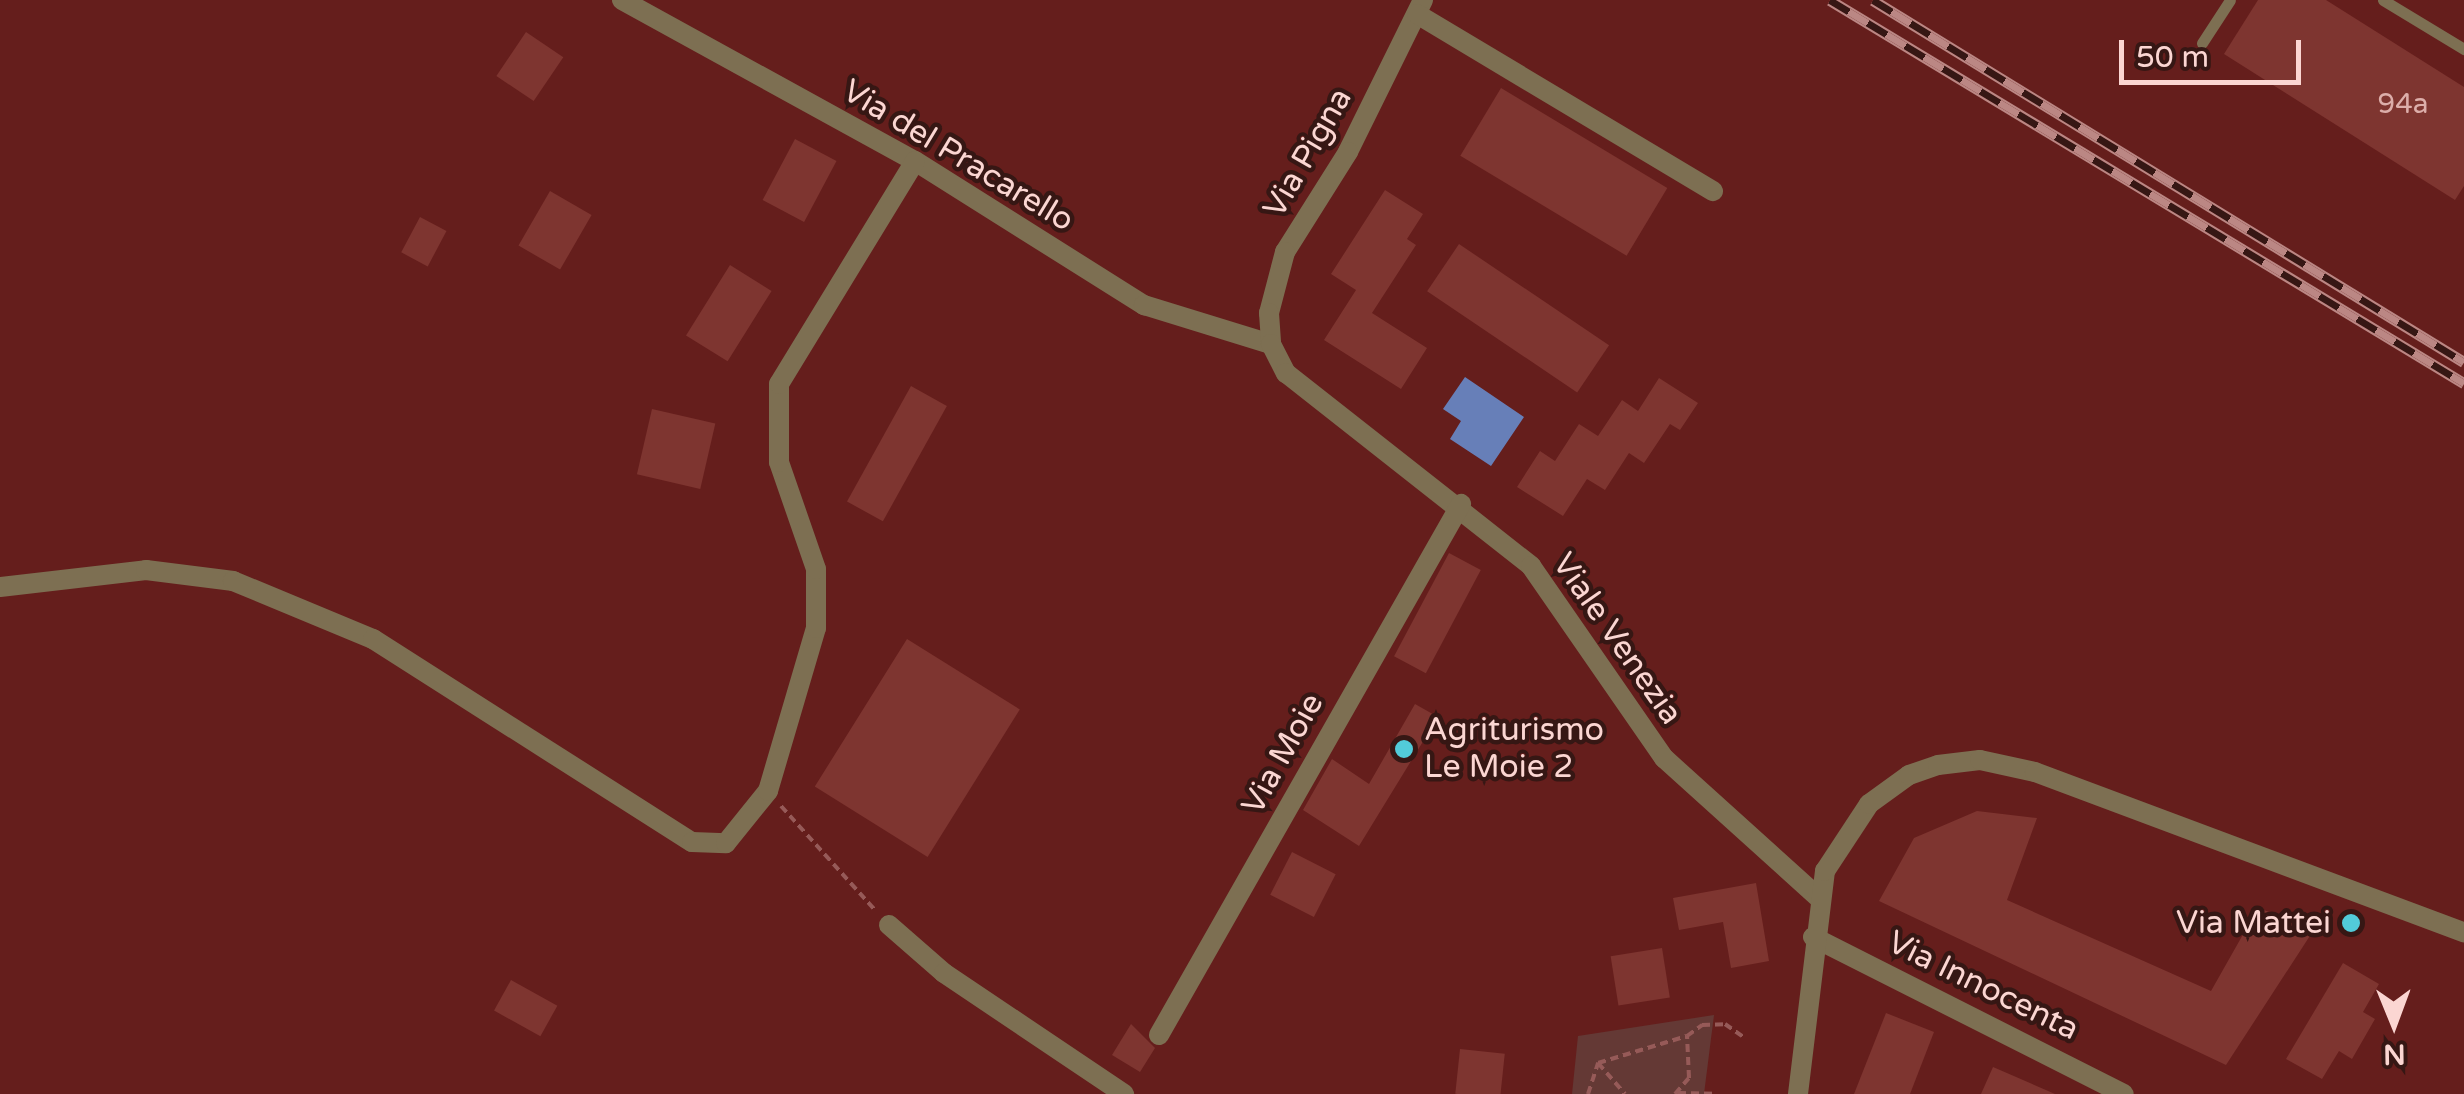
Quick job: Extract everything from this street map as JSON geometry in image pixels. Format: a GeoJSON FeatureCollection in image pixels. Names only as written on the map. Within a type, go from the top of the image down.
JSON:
{"type":"FeatureCollection","features":[{"type":"Feature","properties":{"kind":"street","name":"Via del Pracarello"},"geometry":{"type":"LineString","coordinates":[[622,0],[916,161],[1144,305],[1271,344]]}},
{"type":"Feature","properties":{"kind":"street"},"geometry":{"type":"LineString","coordinates":[[1420,7],[1712,192]]}},
{"type":"Feature","properties":{"kind":"street","name":"Via Pigna"},"geometry":{"type":"LineString","coordinates":[[1271,344],[1269,313],[1285,252],[1348,152],[1420,7]]}},
{"type":"Feature","properties":{"kind":"street"},"geometry":{"type":"LineString","coordinates":[[0,587],[146,570],[233,581],[373,639],[692,842],[726,842],[768,791],[816,628],[816,569],[779,462],[779,384],[916,161]]}},
{"type":"Feature","properties":{"kind":"street","name":"Viale Venezia"},"geometry":{"type":"LineString","coordinates":[[1271,344],[1286,374],[1460,504],[1563,605],[1626,713],[1664,758],[1778,854],[1818,898]]}},
{"type":"Feature","properties":{"kind":"street","name":"Via Moie"},"geometry":{"type":"LineString","coordinates":[[1159,1035],[1460,504]]}},
{"type":"Feature","properties":{"kind":"street"},"geometry":{"type":"LineString","coordinates":[[1798,1094],[1813,937],[1825,871],[1870,804],[1909,775],[1980,760],[2035,772],[2464,932]]}},
{"type":"Feature","properties":{"kind":"street","name":"Viale Venezia"},"geometry":{"type":"LineString","coordinates":[[1778,854],[1825,871]]}},
{"type":"Feature","properties":{"kind":"street"},"geometry":{"type":"LineString","coordinates":[[889,925],[974,994],[1124,1094]]}},
{"type":"Feature","properties":{"kind":"street","name":"Via Innocenta"},"geometry":{"type":"LineString","coordinates":[[1813,937],[2089,1084],[2124,1094]]}},
{"type":"Feature","properties":{"kind":"lane"},"geometry":{"type":"LineString","coordinates":[[2202,43],[2230,0]]}},
{"type":"Feature","properties":{"kind":"lane"},"geometry":{"type":"LineString","coordinates":[[2383,0],[2464,49]]}},
{"type":"Feature","properties":{"kind":"path"},"geometry":{"type":"LineString","coordinates":[[768,791],[889,925]]}},
{"type":"Feature","properties":{"kind":"path"},"geometry":{"type":"LineString","coordinates":[[1598,1063],[1687,1036],[1702,1025],[1725,1024],[1745,1038]]}},
{"type":"Feature","properties":{"kind":"path"},"geometry":{"type":"LineString","coordinates":[[1676,1094],[1689,1078],[1687,1036]]}},
{"type":"Feature","properties":{"kind":"path"},"geometry":{"type":"LineString","coordinates":[[1588,1094],[1598,1063]]}},
{"type":"Feature","properties":{"kind":"path"},"geometry":{"type":"LineString","coordinates":[[1598,1063],[1625,1094]]}},
{"type":"Feature","properties":{"kind":"path"},"geometry":{"type":"LineString","coordinates":[[1676,1094],[1717,1094]]}},
{"type":"Feature","properties":{"kind":"shaded area"},"geometry":{"type":"Polygon","coordinates":[[[1714,1015],[1704,1094],[1572,1094],[1578,1036],[1714,1015]]]}},
{"type":"Feature","properties":{"kind":"water"},"geometry":{"type":"Polygon","coordinates":[[[1465,377],[1524,417],[1491,466],[1450,439],[1461,421],[1443,409],[1465,377]]]}},
{"type":"Feature","properties":{"kind":"building"},"geometry":{"type":"Polygon","coordinates":[[[2258,0],[2326,0],[2464,87],[2464,186],[2455,200],[2224,54],[2258,0]]]}},
{"type":"Feature","properties":{"kind":"building"},"geometry":{"type":"Polygon","coordinates":[[[526,32],[563,57],[534,101],[496,76],[526,32]]]}},
{"type":"Feature","properties":{"kind":"building"},"geometry":{"type":"Polygon","coordinates":[[[1501,88],[1667,188],[1627,256],[1460,156],[1501,88]]]}},
{"type":"Feature","properties":{"kind":"building"},"geometry":{"type":"Polygon","coordinates":[[[795,139],[836,161],[804,222],[763,200],[795,139]]]}},
{"type":"Feature","properties":{"kind":"building"},"geometry":{"type":"Polygon","coordinates":[[[1385,190],[1423,214],[1407,239],[1416,245],[1372,313],[1427,348],[1401,389],[1324,340],[1356,290],[1331,274],[1385,190]]]}},
{"type":"Feature","properties":{"kind":"building"},"geometry":{"type":"Polygon","coordinates":[[[550,191],[592,215],[560,270],[518,246],[550,191]]]}},
{"type":"Feature","properties":{"kind":"building"},"geometry":{"type":"Polygon","coordinates":[[[420,217],[446,231],[428,266],[401,252],[420,217]]]}},
{"type":"Feature","properties":{"kind":"building"},"geometry":{"type":"Polygon","coordinates":[[[1459,244],[1609,345],[1577,392],[1427,291],[1459,244]]]}},
{"type":"Feature","properties":{"kind":"building"},"geometry":{"type":"Polygon","coordinates":[[[730,265],[772,291],[728,361],[686,335],[730,265]]]}},
{"type":"Feature","properties":{"kind":"building"},"geometry":{"type":"Polygon","coordinates":[[[1659,378],[1698,403],[1680,430],[1670,424],[1644,463],[1629,453],[1605,490],[1587,479],[1563,516],[1517,487],[1540,451],[1555,461],[1579,424],[1598,436],[1622,400],[1638,411],[1659,378]]]}},
{"type":"Feature","properties":{"kind":"building"},"geometry":{"type":"Polygon","coordinates":[[[911,386],[947,406],[883,521],[847,501],[911,386]]]}},
{"type":"Feature","properties":{"kind":"building"},"geometry":{"type":"Polygon","coordinates":[[[652,409],[715,424],[700,489],[637,474],[652,409]]]}},
{"type":"Feature","properties":{"kind":"building"},"geometry":{"type":"Polygon","coordinates":[[[1449,553],[1481,570],[1426,673],[1394,656],[1449,553]]]}},
{"type":"Feature","properties":{"kind":"building"},"geometry":{"type":"Polygon","coordinates":[[[907,639],[1020,709],[928,857],[815,787],[907,639]]]}},
{"type":"Feature","properties":{"kind":"building"},"geometry":{"type":"Polygon","coordinates":[[[1415,704],[1438,717],[1359,846],[1303,810],[1332,759],[1369,784],[1415,704]]]}},
{"type":"Feature","properties":{"kind":"building"},"geometry":{"type":"Polygon","coordinates":[[[1977,811],[2037,818],[2007,900],[2211,991],[2258,908],[2315,928],[2226,1065],[1879,901],[1914,838],[1977,811]]]}},
{"type":"Feature","properties":{"kind":"building"},"geometry":{"type":"Polygon","coordinates":[[[1292,852],[1336,874],[1314,917],[1270,895],[1292,852]]]}},
{"type":"Feature","properties":{"kind":"building"},"geometry":{"type":"Polygon","coordinates":[[[1756,883],[1769,961],[1731,968],[1723,922],[1679,930],[1673,898],[1756,883]]]}},
{"type":"Feature","properties":{"kind":"building"},"geometry":{"type":"Polygon","coordinates":[[[1662,948],[1670,997],[1618,1006],[1611,956],[1662,948]]]}},
{"type":"Feature","properties":{"kind":"building"},"geometry":{"type":"Polygon","coordinates":[[[2343,963],[2379,984],[2363,1012],[2375,1019],[2352,1059],[2339,1051],[2322,1079],[2286,1059],[2343,963]]]}},
{"type":"Feature","properties":{"kind":"building"},"geometry":{"type":"Polygon","coordinates":[[[511,980],[557,1006],[540,1036],[494,1011],[511,980]]]}},
{"type":"Feature","properties":{"kind":"building"},"geometry":{"type":"Polygon","coordinates":[[[1886,1013],[1934,1032],[1910,1094],[1854,1094],[1886,1013]]]}},
{"type":"Feature","properties":{"kind":"building"},"geometry":{"type":"Polygon","coordinates":[[[1131,1024],[1155,1048],[1140,1072],[1112,1055],[1131,1024]]]}},
{"type":"Feature","properties":{"kind":"building"},"geometry":{"type":"Polygon","coordinates":[[[1460,1049],[1505,1054],[1501,1094],[1455,1094],[1460,1049]]]}},
{"type":"Feature","properties":{"kind":"building"},"geometry":{"type":"Polygon","coordinates":[[[1993,1067],[2055,1094],[1981,1094],[1993,1067]]]}},
{"type":"Feature","properties":{"kind":"railway"},"geometry":{"type":"LineString","coordinates":[[1830,0],[2464,383]]}},
{"type":"Feature","properties":{"kind":"railway"},"geometry":{"type":"LineString","coordinates":[[1873,0],[2464,362]]}},
{"type":"Feature","properties":{"kind":"place","name":"Agriturismo Le Moie 2"},"geometry":{"type":"Point","coordinates":[1404,749]}},
{"type":"Feature","properties":{"kind":"place","name":"Via Mattei"},"geometry":{"type":"Point","coordinates":[2351,923]}}]}
